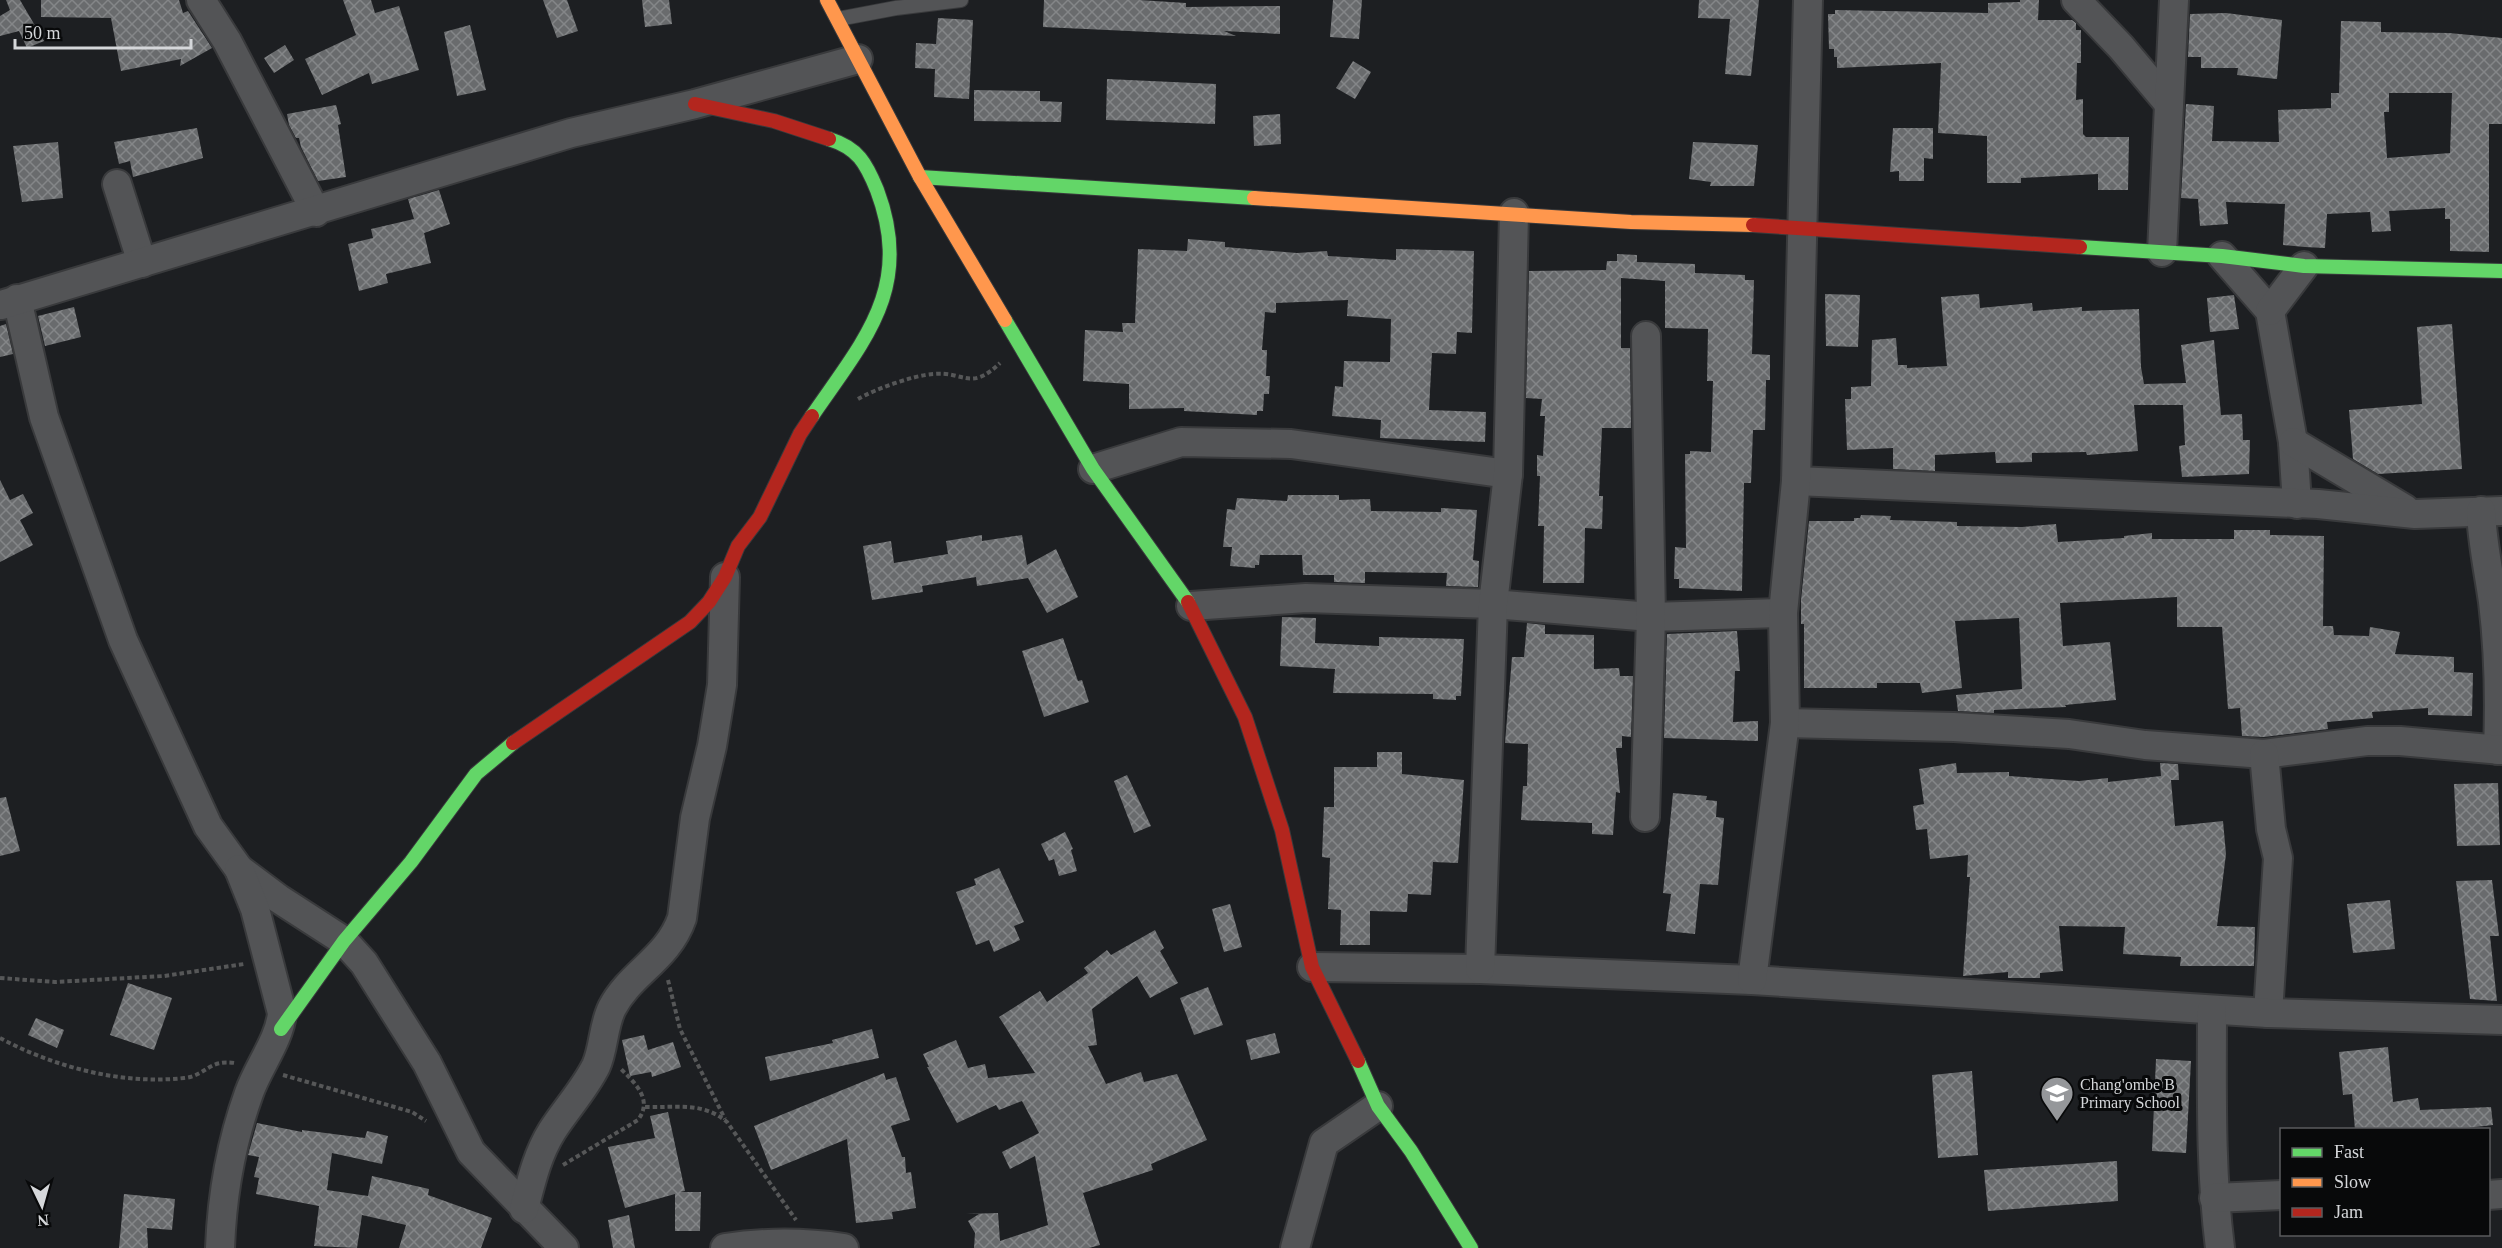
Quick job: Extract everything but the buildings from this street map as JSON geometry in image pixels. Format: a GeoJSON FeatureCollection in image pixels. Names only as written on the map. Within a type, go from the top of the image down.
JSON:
{"type":"FeatureCollection","features":[{"type":"Feature","properties":{"kind":"street"},"geometry":{"type":"LineString","coordinates":[[201,0],[227,41],[316,212]]}},
{"type":"Feature","properties":{"kind":"street"},"geometry":{"type":"LineString","coordinates":[[827,0],[920,177],[1093,469],[1191,606],[1245,717],[1282,830],[1312,967],[1341,1021],[1378,1106],[1411,1151],[1471,1248]]}},
{"type":"Feature","properties":{"kind":"street"},"geometry":{"type":"LineString","coordinates":[[1752,980],[1785,723],[1783,613],[1796,481],[1808,0]]}},
{"type":"Feature","properties":{"kind":"street"},"geometry":{"type":"LineString","coordinates":[[2076,0],[2121,47],[2169,104]]}},
{"type":"Feature","properties":{"kind":"street"},"geometry":{"type":"LineString","coordinates":[[2162,252],[2174,0]]}},
{"type":"Feature","properties":{"kind":"street"},"geometry":{"type":"LineString","coordinates":[[564,1248],[471,1152],[427,1063],[364,963],[344,941],[239,868],[208,826],[123,640],[44,417],[9,302],[316,212],[571,133],[695,104],[858,59]]}},
{"type":"Feature","properties":{"kind":"street"},"geometry":{"type":"LineString","coordinates":[[220,1248],[229,1164],[243,1110],[258,1068],[281,1029],[344,941],[411,862],[476,774],[498,753],[690,622],[709,602],[725,577],[738,546],[760,517],[800,434],[871,329],[889,283],[891,250],[881,201],[866,162],[838,142],[774,121],[695,104]]}},
{"type":"Feature","properties":{"kind":"street"},"geometry":{"type":"LineString","coordinates":[[920,177],[2162,252],[2222,256],[2304,266],[2502,271]]}},
{"type":"Feature","properties":{"kind":"street"},"geometry":{"type":"LineString","coordinates":[[117,184],[142,263]]}},
{"type":"Feature","properties":{"kind":"street"},"geometry":{"type":"LineString","coordinates":[[1480,969],[1493,604],[1508,474],[1514,213]]}},
{"type":"Feature","properties":{"kind":"street"},"geometry":{"type":"LineString","coordinates":[[2222,256],[2270,311],[2293,442],[2297,504]]}},
{"type":"Feature","properties":{"kind":"street"},"geometry":{"type":"LineString","coordinates":[[2270,311],[2304,266]]}},
{"type":"Feature","properties":{"kind":"street"},"geometry":{"type":"LineString","coordinates":[[1645,817],[1651,617],[1646,336]]}},
{"type":"Feature","properties":{"kind":"street"},"geometry":{"type":"LineString","coordinates":[[1093,469],[1181,442],[1291,444],[1508,474]]}},
{"type":"Feature","properties":{"kind":"street"},"geometry":{"type":"LineString","coordinates":[[2293,442],[2415,514]]}},
{"type":"Feature","properties":{"kind":"street"},"geometry":{"type":"LineString","coordinates":[[1785,723],[1954,727],[2058,733],[2145,745],[2264,754],[2367,741],[2400,741],[2500,750],[2500,698],[2493,601],[2482,546],[2491,511],[2415,514],[2297,504],[1796,481]]}},
{"type":"Feature","properties":{"kind":"street"},"geometry":{"type":"LineString","coordinates":[[524,1209],[536,1164],[552,1132],[587,1082],[602,1049],[612,1008],[664,953],[677,933],[682,918],[696,818],[712,746],[722,684],[725,577]]}},
{"type":"Feature","properties":{"kind":"street"},"geometry":{"type":"LineString","coordinates":[[1191,606],[1306,598],[1493,604],[1651,617],[1783,613]]}},
{"type":"Feature","properties":{"kind":"street"},"geometry":{"type":"LineString","coordinates":[[2264,754],[2271,829],[2278,858],[2268,1013]]}},
{"type":"Feature","properties":{"kind":"street"},"geometry":{"type":"LineString","coordinates":[[239,868],[280,999],[281,1029]]}},
{"type":"Feature","properties":{"kind":"street"},"geometry":{"type":"LineString","coordinates":[[1312,967],[1480,969],[1752,980],[2211,1010],[2502,1020]]}},
{"type":"Feature","properties":{"kind":"street"},"geometry":{"type":"LineString","coordinates":[[2211,1010],[2214,1198],[2220,1248]]}},
{"type":"Feature","properties":{"kind":"street"},"geometry":{"type":"LineString","coordinates":[[1295,1248],[1324,1143],[1378,1106]]}},
{"type":"Feature","properties":{"kind":"street"},"geometry":{"type":"LineString","coordinates":[[2214,1198],[2280,1196]]}},
{"type":"Feature","properties":{"kind":"street"},"geometry":{"type":"LineString","coordinates":[[725,1248],[759,1243],[811,1244],[844,1248]]}},
{"type":"Feature","properties":{"kind":"lane"},"geometry":{"type":"LineString","coordinates":[[837,20],[896,8],[961,0]]}},
{"type":"Feature","properties":{"kind":"path"},"geometry":{"type":"LineString","coordinates":[[856,400],[865,394],[934,374],[961,378],[982,377],[1019,343]]}},
{"type":"Feature","properties":{"kind":"path"},"geometry":{"type":"LineString","coordinates":[[664,953],[672,1006],[680,1029],[727,1122],[786,1202],[811,1244]]}},
{"type":"Feature","properties":{"kind":"path"},"geometry":{"type":"LineString","coordinates":[[0,978],[55,982],[164,976],[268,958]]}},
{"type":"Feature","properties":{"kind":"path"},"geometry":{"type":"LineString","coordinates":[[0,1038],[85,1071],[117,1077],[168,1080],[188,1078],[208,1066],[224,1062],[258,1068],[412,1112],[430,1123]]}},
{"type":"Feature","properties":{"kind":"path"},"geometry":{"type":"LineString","coordinates":[[536,1164],[548,1167],[564,1165],[638,1120],[645,1107],[640,1090],[602,1049]]}},
{"type":"Feature","properties":{"kind":"path"},"geometry":{"type":"LineString","coordinates":[[645,1107],[700,1108],[713,1111],[727,1122]]}},
{"type":"Feature","properties":{"kind":"traffic: fast"},"geometry":{"type":"LineString","coordinates":[[812,416],[865,337],[878,311],[886,285],[890,256],[887,225],[877,190],[865,164],[847,147],[829,139]]}},
{"type":"Feature","properties":{"kind":"traffic: fast"},"geometry":{"type":"LineString","coordinates":[[920,177],[1254,198]]}},
{"type":"Feature","properties":{"kind":"traffic: fast"},"geometry":{"type":"LineString","coordinates":[[2080,247],[2222,256],[2304,266],[2502,271]]}},
{"type":"Feature","properties":{"kind":"traffic: fast"},"geometry":{"type":"LineString","coordinates":[[1005,320],[1093,469],[1188,602]]}},
{"type":"Feature","properties":{"kind":"traffic: fast"},"geometry":{"type":"LineString","coordinates":[[281,1029],[344,941],[411,862],[476,774],[513,743]]}},
{"type":"Feature","properties":{"kind":"traffic: fast"},"geometry":{"type":"LineString","coordinates":[[1358,1061],[1378,1106],[1411,1151],[1471,1248]]}},
{"type":"Feature","properties":{"kind":"traffic: slow"},"geometry":{"type":"LineString","coordinates":[[827,0],[920,177],[1005,320]]}},
{"type":"Feature","properties":{"kind":"traffic: slow"},"geometry":{"type":"LineString","coordinates":[[1254,198],[1631,222],[1753,225]]}},
{"type":"Feature","properties":{"kind":"traffic: jam"},"geometry":{"type":"LineString","coordinates":[[695,104],[774,121],[829,139]]}},
{"type":"Feature","properties":{"kind":"traffic: jam"},"geometry":{"type":"LineString","coordinates":[[1753,225],[2080,247]]}},
{"type":"Feature","properties":{"kind":"traffic: jam"},"geometry":{"type":"LineString","coordinates":[[513,743],[690,622],[709,602],[725,577],[738,546],[760,517],[800,434],[812,416]]}},
{"type":"Feature","properties":{"kind":"traffic: jam"},"geometry":{"type":"LineString","coordinates":[[1188,602],[1245,717],[1282,830],[1312,967],[1358,1061]]}},
{"type":"Feature","properties":{"kind":"place","name":"Chang'ombe B Primary School"},"geometry":{"type":"Point","coordinates":[2057,1122]}}]}
